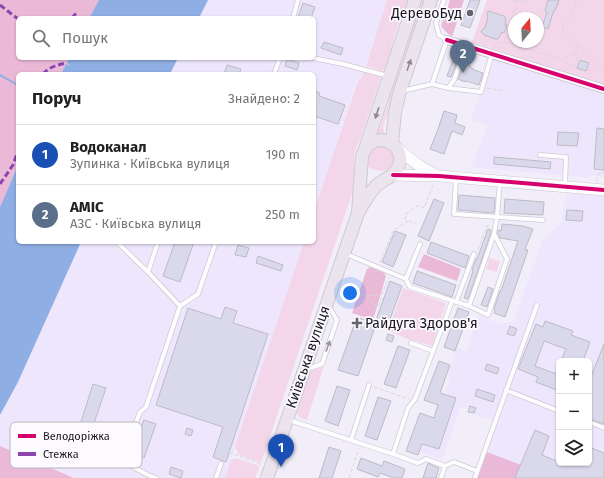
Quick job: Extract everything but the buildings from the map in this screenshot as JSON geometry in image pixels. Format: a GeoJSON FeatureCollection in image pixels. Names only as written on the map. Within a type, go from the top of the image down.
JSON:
{"type":"FeatureCollection","features":[{"type":"Feature","properties":{"kind":"main road"},"geometry":{"type":"LineString","coordinates":[[358,213],[362,156],[415,0]]}},
{"type":"Feature","properties":{"kind":"main road"},"geometry":{"type":"LineString","coordinates":[[394,146],[395,112],[400,92],[431,0]]}},
{"type":"Feature","properties":{"kind":"main road"},"geometry":{"type":"LineString","coordinates":[[358,213],[369,194],[377,185],[398,170],[400,162],[400,155],[394,146],[385,141],[371,143],[365,149]]}},
{"type":"Feature","properties":{"kind":"main road"},"geometry":{"type":"LineString","coordinates":[[362,164],[371,176],[378,179],[389,177]]}},
{"type":"Feature","properties":{"kind":"main road","name":"Київська вулиця"},"geometry":{"type":"LineString","coordinates":[[267,478],[358,213]]}},
{"type":"Feature","properties":{"kind":"street"},"geometry":{"type":"LineString","coordinates":[[447,40],[604,89]]}},
{"type":"Feature","properties":{"kind":"street"},"geometry":{"type":"LineString","coordinates":[[394,146],[414,163],[437,179]]}},
{"type":"Feature","properties":{"kind":"street"},"geometry":{"type":"LineString","coordinates":[[389,177],[437,179],[456,177],[565,186],[600,186]]}},
{"type":"Feature","properties":{"kind":"lane"},"geometry":{"type":"LineString","coordinates":[[294,16],[298,0]]}},
{"type":"Feature","properties":{"kind":"lane"},"geometry":{"type":"LineString","coordinates":[[432,84],[447,40],[439,35],[436,23],[444,0]]}},
{"type":"Feature","properties":{"kind":"lane"},"geometry":{"type":"LineString","coordinates":[[448,88],[454,80],[464,52],[456,43]]}},
{"type":"Feature","properties":{"kind":"lane"},"geometry":{"type":"LineString","coordinates":[[400,92],[432,84],[448,88],[481,92],[492,54]]}},
{"type":"Feature","properties":{"kind":"lane"},"geometry":{"type":"LineString","coordinates":[[316,59],[389,76]]}},
{"type":"Feature","properties":{"kind":"lane"},"geometry":{"type":"LineString","coordinates":[[275,72],[279,60]]}},
{"type":"Feature","properties":{"kind":"lane"},"geometry":{"type":"LineString","coordinates":[[540,155],[566,157],[565,186]]}},
{"type":"Feature","properties":{"kind":"lane"},"geometry":{"type":"LineString","coordinates":[[456,177],[454,214],[543,220]]}},
{"type":"Feature","properties":{"kind":"lane"},"geometry":{"type":"LineString","coordinates":[[469,306],[494,234],[500,181]]}},
{"type":"Feature","properties":{"kind":"lane"},"geometry":{"type":"LineString","coordinates":[[344,253],[406,279],[410,287],[469,306],[488,315],[507,259],[494,234]]}},
{"type":"Feature","properties":{"kind":"lane"},"geometry":{"type":"LineString","coordinates":[[119,244],[180,306]]}},
{"type":"Feature","properties":{"kind":"lane"},"geometry":{"type":"LineString","coordinates":[[148,272],[157,244]]}},
{"type":"Feature","properties":{"kind":"lane"},"geometry":{"type":"LineString","coordinates":[[136,422],[140,412],[146,407],[180,306],[198,294],[215,244]]}},
{"type":"Feature","properties":{"kind":"lane"},"geometry":{"type":"LineString","coordinates":[[406,279],[420,244]]}},
{"type":"Feature","properties":{"kind":"lane"},"geometry":{"type":"LineString","coordinates":[[393,454],[408,408],[414,400],[474,254]]}},
{"type":"Feature","properties":{"kind":"lane"},"geometry":{"type":"LineString","coordinates":[[475,478],[537,305]]}},
{"type":"Feature","properties":{"kind":"lane"},"geometry":{"type":"LineString","coordinates":[[411,343],[433,351]]}},
{"type":"Feature","properties":{"kind":"lane"},"geometry":{"type":"LineString","coordinates":[[351,440],[369,385]]}},
{"type":"Feature","properties":{"kind":"lane"},"geometry":{"type":"LineString","coordinates":[[506,390],[556,410]]}},
{"type":"Feature","properties":{"kind":"lane"},"geometry":{"type":"LineString","coordinates":[[286,419],[418,463],[426,459],[445,466],[454,462],[477,471]]}},
{"type":"Feature","properties":{"kind":"lane"},"geometry":{"type":"LineString","coordinates":[[592,423],[604,428]]}},
{"type":"Feature","properties":{"kind":"lane"},"geometry":{"type":"LineString","coordinates":[[216,478],[221,464]]}},
{"type":"Feature","properties":{"kind":"lane"},"geometry":{"type":"LineString","coordinates":[[441,478],[445,466]]}},
{"type":"Feature","properties":{"kind":"lane"},"geometry":{"type":"LineString","coordinates":[[135,468],[156,478]]}},
{"type":"Feature","properties":{"kind":"path"},"geometry":{"type":"LineString","coordinates":[[513,0],[518,2]]}},
{"type":"Feature","properties":{"kind":"path"},"geometry":{"type":"LineString","coordinates":[[504,42],[519,0],[525,2],[528,0]]}},
{"type":"Feature","properties":{"kind":"path"},"geometry":{"type":"LineString","coordinates":[[582,0],[576,3],[570,20],[563,24],[563,32],[578,45],[599,68],[604,70]]}},
{"type":"Feature","properties":{"kind":"path"},"geometry":{"type":"LineString","coordinates":[[492,54],[496,44],[504,42],[566,61],[569,66],[575,65],[577,60],[574,55]]}},
{"type":"Feature","properties":{"kind":"path"},"geometry":{"type":"LineString","coordinates":[[574,55],[578,45]]}},
{"type":"Feature","properties":{"kind":"path"},"geometry":{"type":"LineString","coordinates":[[566,61],[567,56],[571,54],[574,55]]}},
{"type":"Feature","properties":{"kind":"path"},"geometry":{"type":"LineString","coordinates":[[66,63],[71,66]]}},
{"type":"Feature","properties":{"kind":"path"},"geometry":{"type":"LineString","coordinates":[[482,87],[505,91]]}},
{"type":"Feature","properties":{"kind":"path"},"geometry":{"type":"LineString","coordinates":[[600,186],[598,174],[604,172]]}},
{"type":"Feature","properties":{"kind":"path"},"geometry":{"type":"LineString","coordinates":[[416,224],[405,219],[407,213],[419,205],[424,208],[437,179]]}},
{"type":"Feature","properties":{"kind":"path"},"geometry":{"type":"LineString","coordinates":[[474,254],[479,249],[487,226],[497,217]]}},
{"type":"Feature","properties":{"kind":"path"},"geometry":{"type":"LineString","coordinates":[[378,268],[393,231],[408,221]]}},
{"type":"Feature","properties":{"kind":"path"},"geometry":{"type":"LineString","coordinates":[[366,296],[378,308],[390,272]]}},
{"type":"Feature","properties":{"kind":"path"},"geometry":{"type":"LineString","coordinates":[[357,293],[366,296],[382,294]]}},
{"type":"Feature","properties":{"kind":"path"},"geometry":{"type":"LineString","coordinates":[[369,385],[414,400]]}},
{"type":"Feature","properties":{"kind":"path"},"geometry":{"type":"LineString","coordinates":[[349,478],[361,444]]}},
{"type":"Feature","properties":{"kind":"path"},"geometry":{"type":"LineString","coordinates":[[229,452],[262,465]]}},
{"type":"Feature","properties":{"kind":"shaded area"},"geometry":{"type":"Polygon","coordinates":[[[0,0],[99,0],[90,16],[16,16],[16,60],[68,60],[62,72],[16,72],[16,170],[0,207],[0,0]]]}},
{"type":"Feature","properties":{"kind":"shaded area"},"geometry":{"type":"Polygon","coordinates":[[[208,0],[387,0],[361,79],[358,78],[316,205],[316,72],[171,72],[177,60],[316,60],[316,16],[200,16],[208,0]]]}},
{"type":"Feature","properties":{"kind":"shaded area"},"geometry":{"type":"Polygon","coordinates":[[[387,0],[410,0],[404,17],[400,19],[391,47],[392,52],[385,72],[366,66],[387,0]]]}},
{"type":"Feature","properties":{"kind":"shaded area"},"geometry":{"type":"Polygon","coordinates":[[[421,0],[425,0],[383,127],[385,136],[376,136],[381,126],[421,0]]]}},
{"type":"Feature","properties":{"kind":"shaded area"},"geometry":{"type":"Polygon","coordinates":[[[450,0],[464,0],[452,37],[441,26],[450,0]]]}},
{"type":"Feature","properties":{"kind":"shaded area"},"geometry":{"type":"Polygon","coordinates":[[[487,0],[604,0],[604,84],[472,42],[487,0]]]}},
{"type":"Feature","properties":{"kind":"shaded area"},"geometry":{"type":"Polygon","coordinates":[[[494,49],[604,84],[604,177],[589,175],[589,178],[471,167],[488,125],[470,120],[481,92],[494,49]]]}},
{"type":"Feature","properties":{"kind":"shaded area"},"geometry":{"type":"Polygon","coordinates":[[[364,72],[381,77],[355,151],[352,194],[261,463],[239,455],[235,447],[303,244],[316,244],[316,205],[359,78],[361,79],[364,72]]]}},
{"type":"Feature","properties":{"kind":"shaded area"},"geometry":{"type":"Polygon","coordinates":[[[374,143],[390,148],[392,151],[394,156],[393,162],[388,169],[380,171],[367,165],[366,152],[374,143]]]}},
{"type":"Feature","properties":{"kind":"shaded area"},"geometry":{"type":"Polygon","coordinates":[[[566,193],[604,196],[604,478],[515,478],[484,451],[495,421],[468,412],[469,409],[461,406],[442,460],[421,452],[442,392],[445,392],[451,377],[448,376],[457,348],[466,351],[479,315],[500,324],[514,321],[542,241],[562,222],[566,193]]]}},
{"type":"Feature","properties":{"kind":"shaded area"},"geometry":{"type":"Polygon","coordinates":[[[80,244],[303,244],[225,478],[74,478],[51,468],[142,468],[142,422],[10,422],[10,450],[0,446],[0,415],[18,382],[80,244]]]}},
{"type":"Feature","properties":{"kind":"shaded area"},"geometry":{"type":"Polygon","coordinates":[[[424,254],[461,269],[457,281],[418,267],[424,254]]]}},
{"type":"Feature","properties":{"kind":"shaded area"},"geometry":{"type":"Polygon","coordinates":[[[489,258],[500,261],[497,272],[486,269],[489,258]]]}},
{"type":"Feature","properties":{"kind":"shaded area"},"geometry":{"type":"Polygon","coordinates":[[[370,267],[384,273],[386,276],[373,320],[352,313],[367,269],[370,267]]]}},
{"type":"Feature","properties":{"kind":"shaded area"},"geometry":{"type":"Polygon","coordinates":[[[403,288],[446,303],[432,346],[410,340],[388,331],[403,288]]]}},
{"type":"Feature","properties":{"kind":"shaded area"},"geometry":{"type":"Polygon","coordinates":[[[323,366],[307,420],[299,417],[297,412],[311,371],[323,366]]]}},
{"type":"Feature","properties":{"kind":"shaded area"},"geometry":{"type":"Polygon","coordinates":[[[0,446],[10,450],[10,468],[51,468],[74,478],[0,478],[0,446]]]}},
{"type":"Feature","properties":{"kind":"shaded area"},"geometry":{"type":"Polygon","coordinates":[[[484,451],[521,465],[515,478],[475,478],[484,451]]]}},
{"type":"Feature","properties":{"kind":"shaded area"},"geometry":{"type":"Polygon","coordinates":[[[237,458],[259,466],[255,478],[225,478],[231,460],[237,458]]]}},
{"type":"Feature","properties":{"kind":"water"},"geometry":{"type":"Polygon","coordinates":[[[99,0],[208,0],[200,16],[90,16],[99,0]]]}},
{"type":"Feature","properties":{"kind":"water"},"geometry":{"type":"Polygon","coordinates":[[[68,60],[177,60],[171,72],[62,72],[68,60]]]}},
{"type":"Feature","properties":{"kind":"water"},"geometry":{"type":"Polygon","coordinates":[[[16,170],[16,244],[80,244],[18,382],[0,415],[0,207],[16,170]]]}},
{"type":"Feature","properties":{"kind":"waterway"},"geometry":{"type":"LineString","coordinates":[[0,75],[16,84]]}},
{"type":"Feature","properties":{"kind":"marked path"},"geometry":{"type":"LineString","coordinates":[[0,5],[16,17]]}},
{"type":"Feature","properties":{"kind":"marked path"},"geometry":{"type":"LineString","coordinates":[[74,16],[77,12]]}},
{"type":"Feature","properties":{"kind":"marked path"},"geometry":{"type":"LineString","coordinates":[[45,72],[51,68],[66,63]]}},
{"type":"Feature","properties":{"kind":"marked path"},"geometry":{"type":"LineString","coordinates":[[0,184],[13,165],[16,157]]}},
{"type":"Feature","properties":{"kind":"cycle path"},"geometry":{"type":"LineString","coordinates":[[447,40],[604,89]]}},
{"type":"Feature","properties":{"kind":"cycle path"},"geometry":{"type":"LineString","coordinates":[[393,175],[439,176],[604,190]]}},
{"type":"Feature","properties":{"kind":"place","name":"ДеревоБуд"},"geometry":{"type":"Point","coordinates":[470,13]}},
{"type":"Feature","properties":{"kind":"place","name":"АМІС"},"geometry":{"type":"Point","coordinates":[463,73]}},
{"type":"Feature","properties":{"kind":"place","name":"Райдуга Здоров'я"},"geometry":{"type":"Point","coordinates":[357,323]}},
{"type":"Feature","properties":{"kind":"place","name":"Водоканал"},"geometry":{"type":"Point","coordinates":[281,467]}}]}
